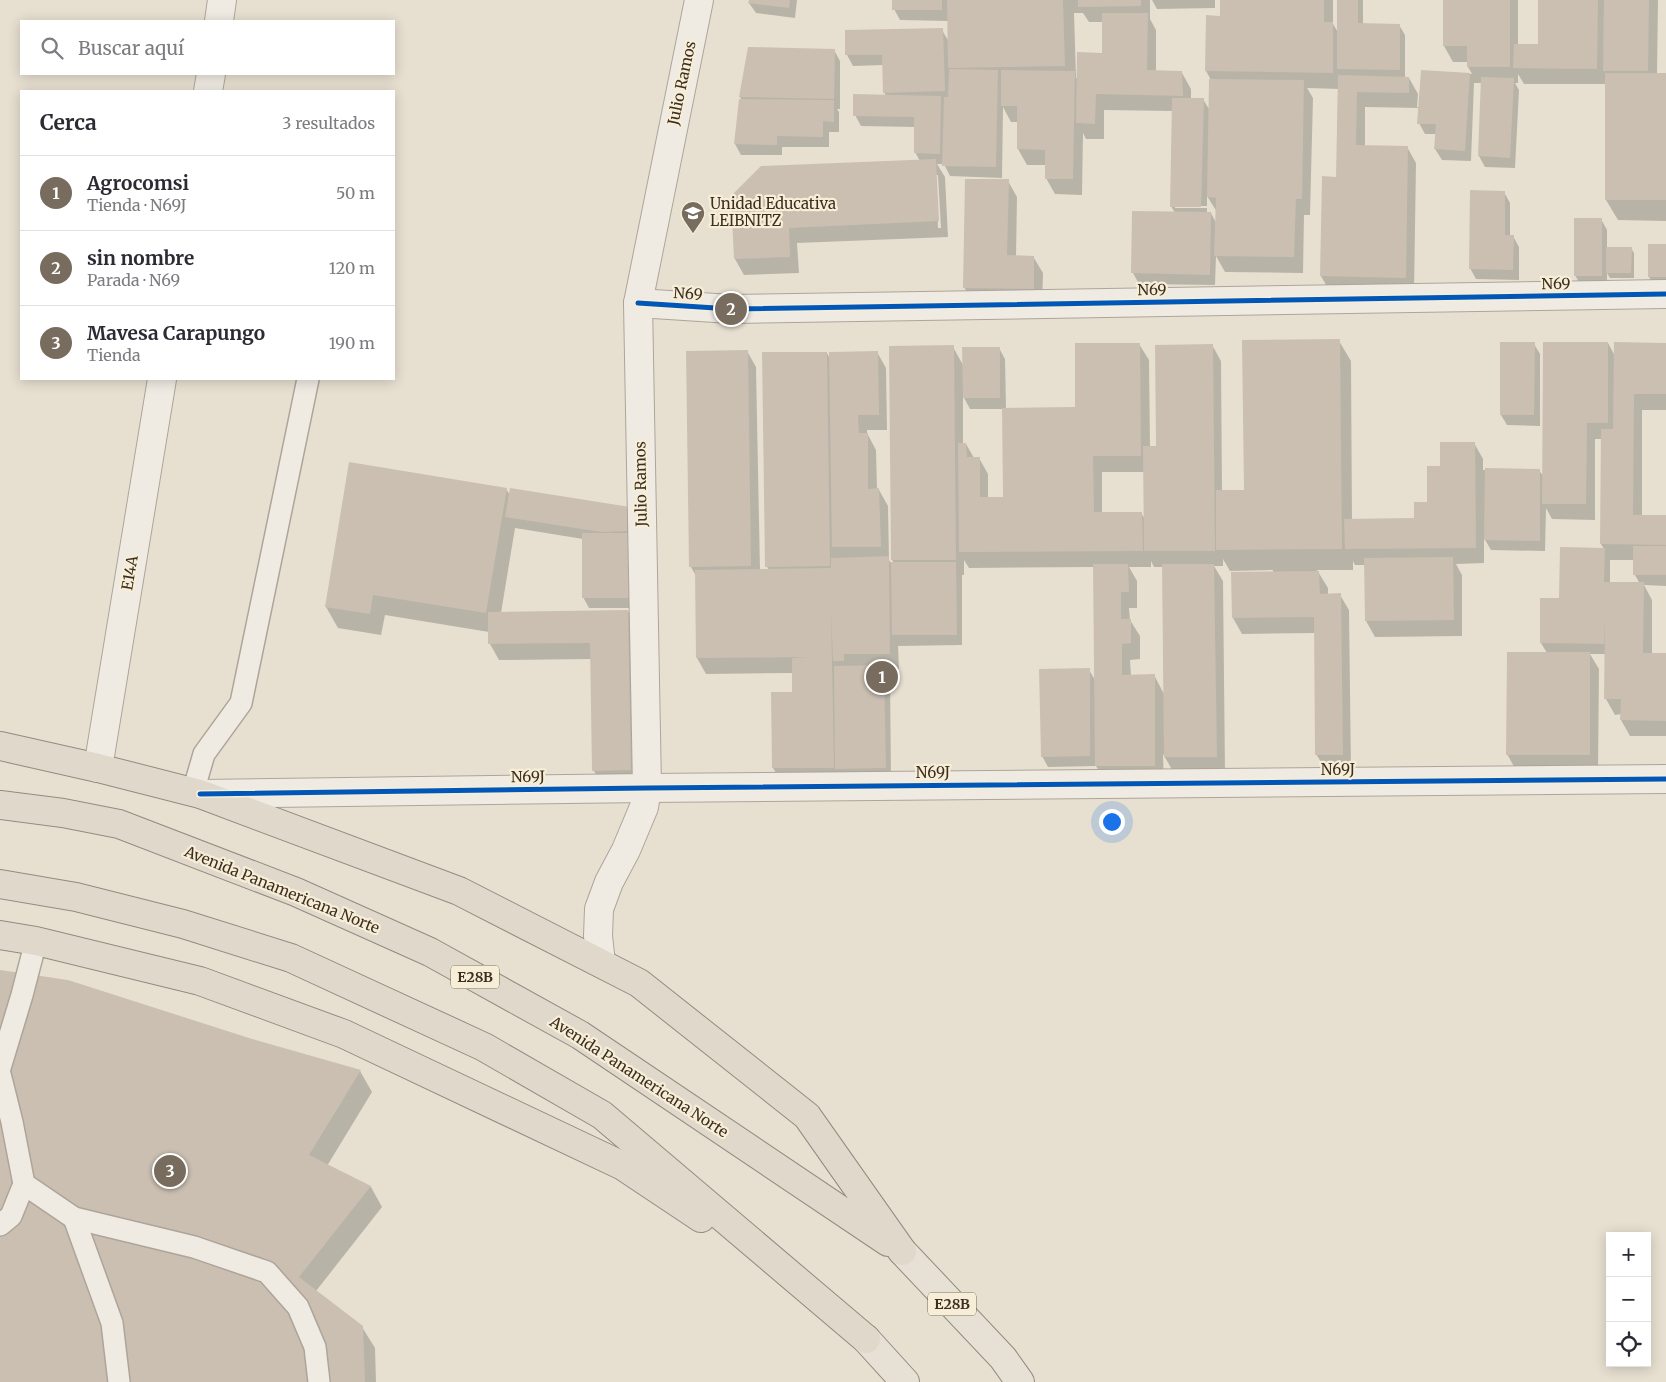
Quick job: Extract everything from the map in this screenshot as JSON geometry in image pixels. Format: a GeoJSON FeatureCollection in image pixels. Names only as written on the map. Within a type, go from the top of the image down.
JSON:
{"type":"FeatureCollection","features":[{"type":"Feature","properties":{"kind":"highway"},"geometry":{"type":"LineString","coordinates":[[0,746],[197,793],[459,891],[639,983],[807,1116],[902,1251]]}},
{"type":"Feature","properties":{"kind":"highway","name":"Avenida Panamericana Norte"},"geometry":{"type":"LineString","coordinates":[[0,805],[63,813],[119,824],[296,892],[430,952],[580,1035],[902,1251]]}},
{"type":"Feature","properties":{"kind":"highway"},"geometry":{"type":"LineString","coordinates":[[0,884],[76,897],[183,924],[290,958],[484,1047],[602,1115],[866,1339]]}},
{"type":"Feature","properties":{"kind":"highway"},"geometry":{"type":"LineString","coordinates":[[0,935],[36,941],[200,981],[344,1034],[623,1166],[768,1262],[866,1339]]}},
{"type":"Feature","properties":{"kind":"main road","name":"Avenida Panamericana Norte"},"geometry":{"type":"LineString","coordinates":[[902,1251],[1003,1358],[1020,1382]]}},
{"type":"Feature","properties":{"kind":"main road"},"geometry":{"type":"LineString","coordinates":[[866,1339],[905,1382]]}},
{"type":"Feature","properties":{"kind":"street"},"geometry":{"type":"LineString","coordinates":[[219,20],[222,0]]}},
{"type":"Feature","properties":{"kind":"street","name":"Julio Ramos"},"geometry":{"type":"LineString","coordinates":[[601,963],[598,936],[599,909],[609,882],[626,850],[644,807],[647,788],[638,303],[699,0]]}},
{"type":"Feature","properties":{"kind":"street"},"geometry":{"type":"LineString","coordinates":[[208,90],[211,75]]}},
{"type":"Feature","properties":{"kind":"street","name":"N69"},"geometry":{"type":"LineString","coordinates":[[638,303],[732,309],[1666,294]]}},
{"type":"Feature","properties":{"kind":"street","name":"E14A"},"geometry":{"type":"LineString","coordinates":[[98,768],[162,380]]}},
{"type":"Feature","properties":{"kind":"street","name":"N69J"},"geometry":{"type":"LineString","coordinates":[[197,793],[1666,779]]}},
{"type":"Feature","properties":{"kind":"lane"},"geometry":{"type":"LineString","coordinates":[[197,793],[204,754],[241,703],[308,380]]}},
{"type":"Feature","properties":{"kind":"lane"},"geometry":{"type":"LineString","coordinates":[[0,1068],[36,941]]}},
{"type":"Feature","properties":{"kind":"lane"},"geometry":{"type":"LineString","coordinates":[[0,1074],[24,1184],[12,1216],[0,1225]]}},
{"type":"Feature","properties":{"kind":"lane"},"geometry":{"type":"LineString","coordinates":[[24,1184],[74,1218],[194,1247],[268,1272],[298,1307],[315,1347],[319,1382]]}},
{"type":"Feature","properties":{"kind":"lane"},"geometry":{"type":"LineString","coordinates":[[74,1218],[112,1323],[119,1382]]}},
{"type":"Feature","properties":{"kind":"building"},"geometry":{"type":"Polygon","coordinates":[[[749,0],[790,0],[789,8],[748,3],[749,0]]]}},
{"type":"Feature","properties":{"kind":"building"},"geometry":{"type":"Polygon","coordinates":[[[892,0],[942,0],[942,10],[892,10],[892,0]]]}},
{"type":"Feature","properties":{"kind":"building"},"geometry":{"type":"Polygon","coordinates":[[[947,0],[1063,0],[1065,66],[948,68],[947,0]]]}},
{"type":"Feature","properties":{"kind":"building"},"geometry":{"type":"Polygon","coordinates":[[[1078,0],[1141,0],[1141,6],[1078,7],[1078,0]]]}},
{"type":"Feature","properties":{"kind":"building"},"geometry":{"type":"Polygon","coordinates":[[[1220,0],[1324,0],[1324,22],[1333,22],[1333,73],[1205,71],[1206,15],[1220,16],[1220,0]]]}},
{"type":"Feature","properties":{"kind":"building"},"geometry":{"type":"Polygon","coordinates":[[[1337,0],[1358,0],[1358,23],[1400,24],[1400,70],[1337,69],[1337,0]]]}},
{"type":"Feature","properties":{"kind":"building"},"geometry":{"type":"Polygon","coordinates":[[[1443,0],[1510,0],[1510,67],[1467,67],[1467,46],[1443,46],[1443,0]]]}},
{"type":"Feature","properties":{"kind":"building"},"geometry":{"type":"Polygon","coordinates":[[[1538,0],[1598,0],[1597,69],[1513,68],[1514,44],[1538,44],[1538,0]]]}},
{"type":"Feature","properties":{"kind":"building"},"geometry":{"type":"Polygon","coordinates":[[[1604,0],[1649,0],[1648,71],[1603,71],[1604,0]]]}},
{"type":"Feature","properties":{"kind":"building"},"geometry":{"type":"Polygon","coordinates":[[[1102,13],[1148,13],[1147,70],[1182,71],[1183,96],[1096,94],[1095,124],[1076,123],[1077,52],[1102,53],[1102,13]]]}},
{"type":"Feature","properties":{"kind":"building"},"geometry":{"type":"Polygon","coordinates":[[[943,28],[945,91],[883,93],[882,55],[845,55],[845,30],[943,28]]]}},
{"type":"Feature","properties":{"kind":"building"},"geometry":{"type":"Polygon","coordinates":[[[748,47],[835,49],[834,99],[739,97],[748,47]]]}},
{"type":"Feature","properties":{"kind":"building"},"geometry":{"type":"Polygon","coordinates":[[[949,69],[998,70],[996,167],[942,166],[944,97],[948,97],[949,69]]]}},
{"type":"Feature","properties":{"kind":"building"},"geometry":{"type":"Polygon","coordinates":[[[1001,70],[1075,71],[1073,179],[1045,179],[1045,150],[1017,149],[1017,106],[1001,106],[1001,70]]]}},
{"type":"Feature","properties":{"kind":"building"},"geometry":{"type":"Polygon","coordinates":[[[1421,70],[1470,73],[1465,151],[1434,149],[1436,124],[1417,124],[1421,70]]]}},
{"type":"Feature","properties":{"kind":"building"},"geometry":{"type":"Polygon","coordinates":[[[1605,73],[1666,73],[1666,200],[1605,200],[1605,73]]]}},
{"type":"Feature","properties":{"kind":"building"},"geometry":{"type":"Polygon","coordinates":[[[1338,75],[1409,77],[1409,93],[1357,92],[1356,145],[1408,146],[1406,278],[1320,276],[1322,176],[1336,177],[1338,75]]]}},
{"type":"Feature","properties":{"kind":"building"},"geometry":{"type":"Polygon","coordinates":[[[1481,77],[1514,78],[1510,158],[1478,156],[1481,77]]]}},
{"type":"Feature","properties":{"kind":"building"},"geometry":{"type":"Polygon","coordinates":[[[1209,79],[1304,80],[1302,199],[1296,199],[1294,257],[1214,256],[1216,198],[1207,197],[1209,79]]]}},
{"type":"Feature","properties":{"kind":"building"},"geometry":{"type":"Polygon","coordinates":[[[853,94],[941,96],[940,154],[914,153],[914,117],[853,116],[853,94]]]}},
{"type":"Feature","properties":{"kind":"building"},"geometry":{"type":"Polygon","coordinates":[[[1172,98],[1204,98],[1201,207],[1170,207],[1172,98]]]}},
{"type":"Feature","properties":{"kind":"building"},"geometry":{"type":"Polygon","coordinates":[[[739,99],[834,100],[834,122],[823,121],[823,137],[777,136],[777,145],[734,144],[739,99]]]}},
{"type":"Feature","properties":{"kind":"building"},"geometry":{"type":"Polygon","coordinates":[[[936,159],[939,221],[789,228],[790,257],[734,259],[731,196],[761,166],[936,159]]]}},
{"type":"Feature","properties":{"kind":"building"},"geometry":{"type":"Polygon","coordinates":[[[965,179],[1009,179],[1007,255],[1034,256],[1034,289],[963,288],[965,179]]]}},
{"type":"Feature","properties":{"kind":"building"},"geometry":{"type":"Polygon","coordinates":[[[1470,190],[1505,191],[1505,235],[1514,235],[1513,270],[1469,269],[1470,190]]]}},
{"type":"Feature","properties":{"kind":"building"},"geometry":{"type":"Polygon","coordinates":[[[1132,211],[1211,212],[1210,275],[1131,273],[1132,211]]]}},
{"type":"Feature","properties":{"kind":"building"},"geometry":{"type":"Polygon","coordinates":[[[1574,218],[1602,218],[1602,276],[1574,276],[1574,218]]]}},
{"type":"Feature","properties":{"kind":"building"},"geometry":{"type":"Polygon","coordinates":[[[1648,244],[1666,244],[1666,277],[1648,277],[1648,244]]]}},
{"type":"Feature","properties":{"kind":"building"},"geometry":{"type":"Polygon","coordinates":[[[1606,247],[1632,247],[1631,273],[1606,273],[1606,247]]]}},
{"type":"Feature","properties":{"kind":"building"},"geometry":{"type":"Polygon","coordinates":[[[1340,339],[1342,549],[1216,550],[1216,490],[1244,490],[1242,340],[1340,339]]]}},
{"type":"Feature","properties":{"kind":"building"},"geometry":{"type":"Polygon","coordinates":[[[1500,342],[1535,342],[1534,415],[1500,415],[1500,342]]]}},
{"type":"Feature","properties":{"kind":"building"},"geometry":{"type":"Polygon","coordinates":[[[1543,342],[1608,342],[1608,423],[1587,423],[1586,504],[1542,504],[1543,342]]]}},
{"type":"Feature","properties":{"kind":"building"},"geometry":{"type":"Polygon","coordinates":[[[1614,342],[1666,343],[1666,394],[1634,394],[1633,515],[1666,515],[1666,545],[1600,544],[1601,429],[1613,429],[1614,342]]]}},
{"type":"Feature","properties":{"kind":"building"},"geometry":{"type":"Polygon","coordinates":[[[1075,343],[1140,343],[1141,456],[1093,456],[1094,512],[1142,512],[1143,551],[959,552],[958,443],[966,443],[967,457],[980,457],[980,497],[1003,497],[1002,408],[1075,407],[1075,343]]]}},
{"type":"Feature","properties":{"kind":"building"},"geometry":{"type":"Polygon","coordinates":[[[1213,344],[1215,551],[1144,551],[1143,446],[1156,446],[1155,345],[1213,344]]]}},
{"type":"Feature","properties":{"kind":"building"},"geometry":{"type":"Polygon","coordinates":[[[954,345],[956,560],[891,560],[889,346],[954,345]]]}},
{"type":"Feature","properties":{"kind":"building"},"geometry":{"type":"Polygon","coordinates":[[[962,347],[1000,347],[1000,398],[963,398],[962,347]]]}},
{"type":"Feature","properties":{"kind":"building"},"geometry":{"type":"Polygon","coordinates":[[[748,350],[751,566],[689,567],[686,351],[748,350]]]}},
{"type":"Feature","properties":{"kind":"building"},"geometry":{"type":"Polygon","coordinates":[[[878,351],[879,415],[858,415],[859,433],[868,433],[868,489],[879,488],[881,547],[832,547],[829,352],[878,351]]]}},
{"type":"Feature","properties":{"kind":"building"},"geometry":{"type":"Polygon","coordinates":[[[762,352],[827,352],[830,566],[765,567],[762,352]]]}},
{"type":"Feature","properties":{"kind":"building"},"geometry":{"type":"Polygon","coordinates":[[[1440,442],[1475,442],[1476,548],[1345,549],[1344,519],[1414,518],[1414,502],[1427,502],[1427,466],[1440,466],[1440,442]]]}},
{"type":"Feature","properties":{"kind":"building"},"geometry":{"type":"Polygon","coordinates":[[[349,462],[507,488],[486,613],[373,595],[370,614],[325,607],[349,462]]]}},
{"type":"Feature","properties":{"kind":"building"},"geometry":{"type":"Polygon","coordinates":[[[1485,468],[1540,469],[1540,541],[1484,540],[1485,468]]]}},
{"type":"Feature","properties":{"kind":"building"},"geometry":{"type":"Polygon","coordinates":[[[510,488],[630,507],[627,531],[601,532],[505,517],[510,488]]]}},
{"type":"Feature","properties":{"kind":"building"},"geometry":{"type":"Polygon","coordinates":[[[582,533],[634,533],[635,598],[582,598],[582,533]]]}},
{"type":"Feature","properties":{"kind":"building"},"geometry":{"type":"Polygon","coordinates":[[[1633,546],[1666,546],[1666,575],[1633,575],[1633,546]]]}},
{"type":"Feature","properties":{"kind":"building"},"geometry":{"type":"Polygon","coordinates":[[[1560,547],[1605,548],[1604,582],[1644,582],[1643,653],[1666,653],[1666,721],[1620,720],[1621,699],[1604,699],[1605,617],[1604,644],[1540,643],[1540,598],[1559,598],[1560,547]]]}},
{"type":"Feature","properties":{"kind":"building"},"geometry":{"type":"Polygon","coordinates":[[[889,556],[890,654],[844,654],[844,661],[833,661],[831,609],[834,768],[772,768],[771,692],[792,692],[792,658],[809,657],[696,658],[695,570],[831,568],[831,558],[889,556]]]}},
{"type":"Feature","properties":{"kind":"building"},"geometry":{"type":"Polygon","coordinates":[[[1453,557],[1454,620],[1365,621],[1364,558],[1453,557]]]}},
{"type":"Feature","properties":{"kind":"building"},"geometry":{"type":"Polygon","coordinates":[[[891,562],[956,562],[957,635],[892,635],[891,562]]]}},
{"type":"Feature","properties":{"kind":"building"},"geometry":{"type":"Polygon","coordinates":[[[1093,564],[1128,564],[1129,592],[1121,592],[1121,619],[1131,619],[1131,643],[1122,644],[1122,675],[1155,674],[1155,766],[1095,766],[1093,564]]]}},
{"type":"Feature","properties":{"kind":"building"},"geometry":{"type":"Polygon","coordinates":[[[1162,564],[1214,564],[1217,757],[1164,757],[1162,564]]]}},
{"type":"Feature","properties":{"kind":"building"},"geometry":{"type":"Polygon","coordinates":[[[1319,571],[1320,594],[1341,593],[1343,755],[1315,755],[1314,617],[1232,618],[1231,572],[1319,571]]]}},
{"type":"Feature","properties":{"kind":"building"},"geometry":{"type":"Polygon","coordinates":[[[628,610],[631,770],[592,771],[590,643],[488,644],[488,612],[628,610]]]}},
{"type":"Feature","properties":{"kind":"building"},"geometry":{"type":"Polygon","coordinates":[[[1507,652],[1590,652],[1590,755],[1506,755],[1507,652]]]}},
{"type":"Feature","properties":{"kind":"building"},"geometry":{"type":"Polygon","coordinates":[[[884,665],[886,768],[835,769],[834,666],[884,665]]]}},
{"type":"Feature","properties":{"kind":"building"},"geometry":{"type":"Polygon","coordinates":[[[1090,668],[1090,756],[1041,757],[1039,669],[1090,668]]]}},
{"type":"Feature","properties":{"kind":"building"},"geometry":{"type":"Polygon","coordinates":[[[0,970],[68,980],[249,1038],[361,1070],[309,1155],[371,1186],[299,1277],[363,1326],[365,1382],[0,1382],[0,970]]]}},
{"type":"Feature","properties":{"kind":"cycle path"},"geometry":{"type":"LineString","coordinates":[[638,303],[731,309],[1666,294]]}},
{"type":"Feature","properties":{"kind":"cycle path"},"geometry":{"type":"LineString","coordinates":[[200,794],[1666,779]]}},
{"type":"Feature","properties":{"kind":"place","name":"Unidad Educativa LEIBNITZ"},"geometry":{"type":"Point","coordinates":[693,234]}},
{"type":"Feature","properties":{"kind":"place","name":"sin nombre"},"geometry":{"type":"Point","coordinates":[731,309]}},
{"type":"Feature","properties":{"kind":"place","name":"Agrocomsi"},"geometry":{"type":"Point","coordinates":[882,677]}},
{"type":"Feature","properties":{"kind":"place","name":"Mavesa Carapungo"},"geometry":{"type":"Point","coordinates":[170,1171]}}]}
